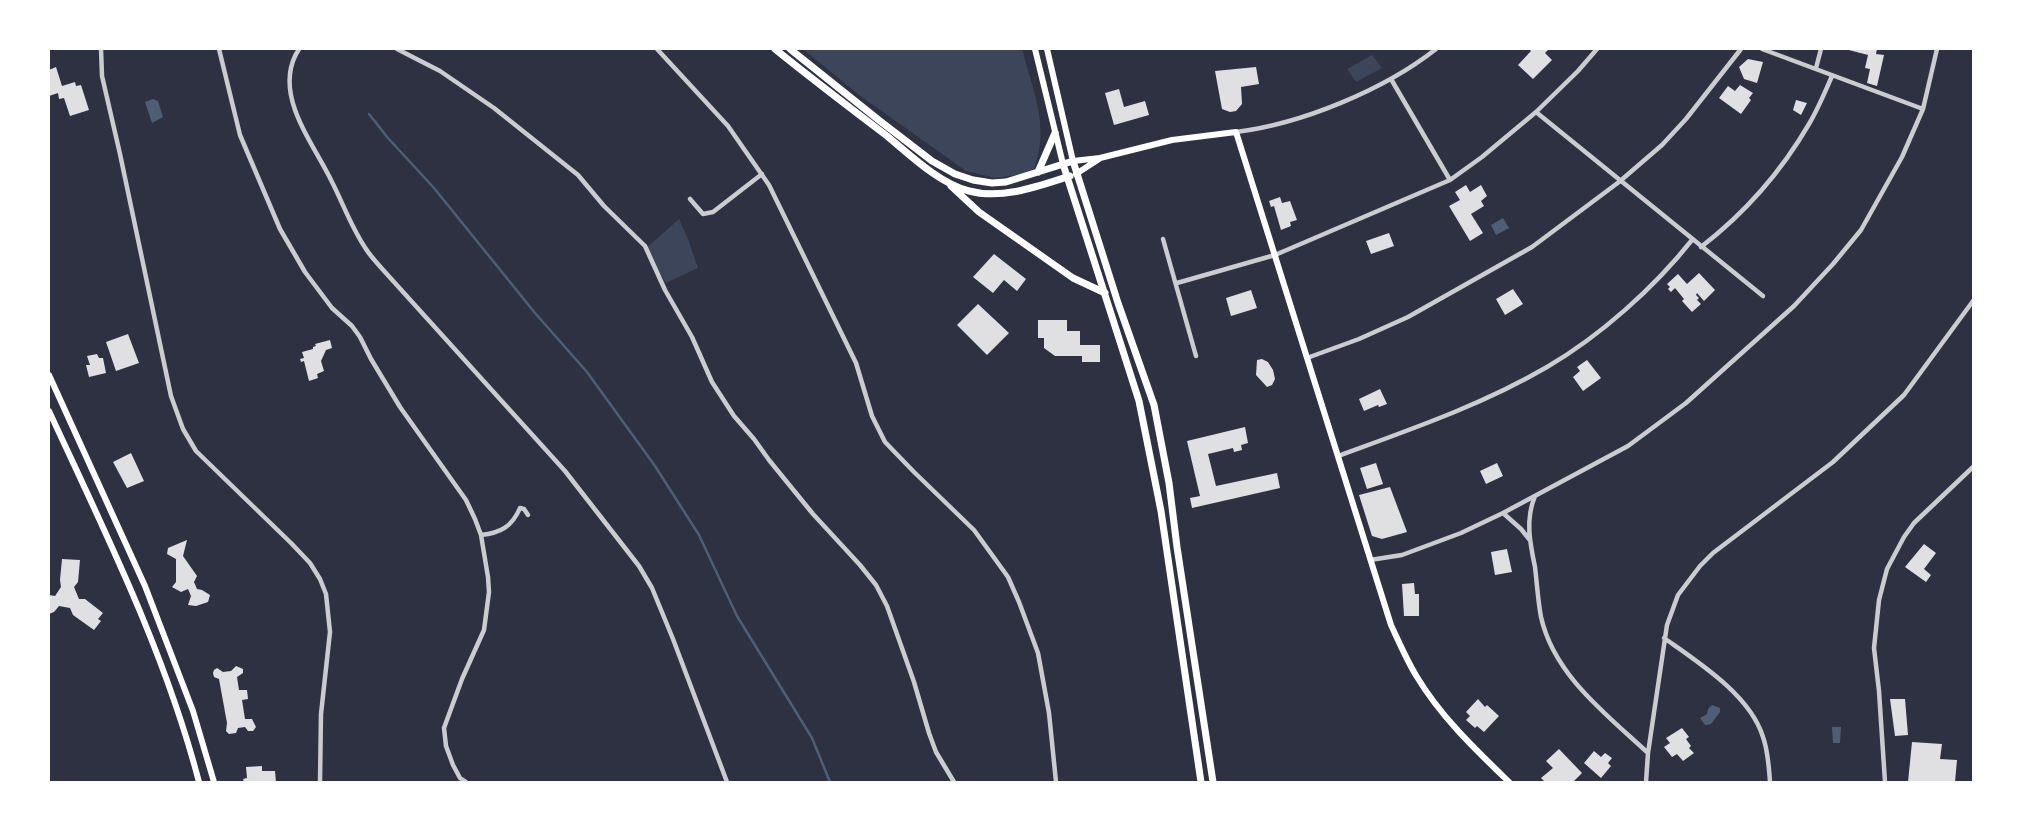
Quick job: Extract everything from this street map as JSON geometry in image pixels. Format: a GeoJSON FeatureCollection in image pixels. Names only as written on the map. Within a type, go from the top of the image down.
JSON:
{"type":"FeatureCollection","features":[{"type":"Feature","properties":{"kind":"main road"},"geometry":{"type":"LineString","coordinates":[[775,49],[840,102],[945,180],[987,218],[1073,278],[1105,294]]}},
{"type":"Feature","properties":{"kind":"main road"},"geometry":{"type":"LineString","coordinates":[[790,49],[873,116],[932,160],[955,174],[973,180],[992,182],[1014,180],[1073,161],[1100,158],[1172,140],[1236,132],[1391,625],[1418,679],[1449,720],[1508,782]]}},
{"type":"Feature","properties":{"kind":"main road"},"geometry":{"type":"LineString","coordinates":[[1035,49],[1066,177],[1139,401],[1161,511],[1201,782]]}},
{"type":"Feature","properties":{"kind":"main road"},"geometry":{"type":"LineString","coordinates":[[1047,49],[1076,174],[1154,405],[1169,483],[1213,782]]}},
{"type":"Feature","properties":{"kind":"main road"},"geometry":{"type":"LineString","coordinates":[[1039,64],[1050,60]]}},
{"type":"Feature","properties":{"kind":"main road"},"geometry":{"type":"LineString","coordinates":[[1038,172],[1055,133]]}},
{"type":"Feature","properties":{"kind":"main road"},"geometry":{"type":"LineString","coordinates":[[945,180],[970,192],[1014,192],[1076,174],[1100,158]]}},
{"type":"Feature","properties":{"kind":"main road"},"geometry":{"type":"LineString","coordinates":[[49,375],[145,586],[193,711],[214,782]]}},
{"type":"Feature","properties":{"kind":"main road"},"geometry":{"type":"LineString","coordinates":[[49,410],[130,588],[181,718],[199,782]]}},
{"type":"Feature","properties":{"kind":"street"},"geometry":{"type":"LineString","coordinates":[[100,49],[102,76],[171,396],[183,429],[191,444],[202,458],[270,521],[310,563],[320,579],[326,594],[330,632],[321,714],[320,782]]}},
{"type":"Feature","properties":{"kind":"street"},"geometry":{"type":"LineString","coordinates":[[219,49],[240,135],[280,229],[305,272],[332,308],[352,326],[360,337],[370,359],[400,407],[466,500],[480,535],[489,592],[484,630],[462,679],[444,728],[446,746],[453,765],[460,778],[466,782]]}},
{"type":"Feature","properties":{"kind":"street"},"geometry":{"type":"LineString","coordinates":[[299,49],[293,58],[289,72],[290,90],[299,121],[331,179],[348,218],[366,249],[565,471],[639,566],[652,588],[673,639],[727,782]]}},
{"type":"Feature","properties":{"kind":"street"},"geometry":{"type":"LineString","coordinates":[[397,49],[440,71],[494,108],[578,175],[604,206],[645,246],[665,290],[692,337],[712,382],[734,416],[813,514],[876,585],[887,606],[934,746],[954,782]]}},
{"type":"Feature","properties":{"kind":"street"},"geometry":{"type":"LineString","coordinates":[[657,49],[728,126],[769,185],[856,363],[878,430],[885,442],[974,530],[1008,577],[1020,602],[1038,653],[1049,713],[1056,782]]}},
{"type":"Feature","properties":{"kind":"street"},"geometry":{"type":"LineString","coordinates":[[1236,132],[1259,129],[1292,120],[1338,103],[1391,79],[1436,49]]}},
{"type":"Feature","properties":{"kind":"street"},"geometry":{"type":"LineString","coordinates":[[1176,283],[1275,254],[1450,180],[1482,157],[1536,112],[1578,71],[1597,49]]}},
{"type":"Feature","properties":{"kind":"street"},"geometry":{"type":"LineString","coordinates":[[1307,358],[1359,339],[1408,316],[1532,247],[1619,182],[1662,146],[1686,119],[1741,49]]}},
{"type":"Feature","properties":{"kind":"street"},"geometry":{"type":"LineString","coordinates":[[1762,49],[1923,109]]}},
{"type":"Feature","properties":{"kind":"street"},"geometry":{"type":"LineString","coordinates":[[1816,68],[1821,49]]}},
{"type":"Feature","properties":{"kind":"street"},"geometry":{"type":"LineString","coordinates":[[1370,560],[1412,552],[1503,513],[1628,446],[1686,403],[1794,306],[1861,230],[1902,157],[1923,109],[1937,49]]}},
{"type":"Feature","properties":{"kind":"street"},"geometry":{"type":"LineString","coordinates":[[1701,247],[1739,214],[1771,180],[1810,123],[1832,76]]}},
{"type":"Feature","properties":{"kind":"street"},"geometry":{"type":"LineString","coordinates":[[1391,79],[1450,180]]}},
{"type":"Feature","properties":{"kind":"street"},"geometry":{"type":"LineString","coordinates":[[1536,112],[1619,182],[1763,296]]}},
{"type":"Feature","properties":{"kind":"street"},"geometry":{"type":"LineString","coordinates":[[690,200],[703,214],[714,212],[762,174]]}},
{"type":"Feature","properties":{"kind":"street"},"geometry":{"type":"LineString","coordinates":[[1163,239],[1196,356]]}},
{"type":"Feature","properties":{"kind":"street"},"geometry":{"type":"LineString","coordinates":[[1338,456],[1482,400],[1548,366],[1620,314],[1666,272],[1692,240]]}},
{"type":"Feature","properties":{"kind":"street"},"geometry":{"type":"LineString","coordinates":[[1646,782],[1648,753],[1664,638],[1672,606],[1689,579],[1713,553],[1834,462],[1904,395],[1973,301]]}},
{"type":"Feature","properties":{"kind":"street"},"geometry":{"type":"LineString","coordinates":[[1885,782],[1874,648],[1879,600],[1885,576],[1894,555],[1914,523],[1973,467]]}},
{"type":"Feature","properties":{"kind":"street"},"geometry":{"type":"LineString","coordinates":[[1536,496],[1530,508],[1530,540],[1541,617],[1554,651],[1576,683],[1648,753]]}},
{"type":"Feature","properties":{"kind":"street"},"geometry":{"type":"LineString","coordinates":[[480,535],[496,533],[507,527],[515,518],[520,508],[524,509],[528,515]]}},
{"type":"Feature","properties":{"kind":"street"},"geometry":{"type":"LineString","coordinates":[[1503,513],[1530,540]]}},
{"type":"Feature","properties":{"kind":"street"},"geometry":{"type":"LineString","coordinates":[[1664,638],[1709,671],[1737,696],[1749,710],[1763,735],[1770,782]]}},
{"type":"Feature","properties":{"kind":"shaded area"},"geometry":{"type":"Polygon","coordinates":[[[803,49],[1022,49],[1035,94],[1040,123],[1039,153],[1034,169],[1016,175],[995,178],[966,171],[859,95],[803,49]]]}},
{"type":"Feature","properties":{"kind":"shaded area"},"geometry":{"type":"Polygon","coordinates":[[[1372,55],[1382,68],[1356,82],[1347,69],[1372,55]]]}},
{"type":"Feature","properties":{"kind":"shaded area"},"geometry":{"type":"Polygon","coordinates":[[[153,99],[158,101],[163,117],[152,123],[145,102],[153,99]]]}},
{"type":"Feature","properties":{"kind":"shaded area"},"geometry":{"type":"Polygon","coordinates":[[[1503,218],[1509,228],[1496,235],[1491,225],[1503,218]]]}},
{"type":"Feature","properties":{"kind":"shaded area"},"geometry":{"type":"Polygon","coordinates":[[[679,219],[698,268],[666,283],[645,249],[679,219]]]}},
{"type":"Feature","properties":{"kind":"shaded area"},"geometry":{"type":"Polygon","coordinates":[[[1712,705],[1720,708],[1720,712],[1711,724],[1705,725],[1700,718],[1707,714],[1708,709],[1712,705]]]}},
{"type":"Feature","properties":{"kind":"shaded area"},"geometry":{"type":"Polygon","coordinates":[[[1832,727],[1841,727],[1840,743],[1833,743],[1832,727]]]}},
{"type":"Feature","properties":{"kind":"building"},"geometry":{"type":"Polygon","coordinates":[[[1529,49],[1549,49],[1545,53],[1552,60],[1533,79],[1518,65],[1531,51],[1529,49]]]}},
{"type":"Feature","properties":{"kind":"building"},"geometry":{"type":"Polygon","coordinates":[[[1845,49],[1877,49],[1876,54],[1884,55],[1877,86],[1867,83],[1870,69],[1865,68],[1868,55],[1845,49]]]}},
{"type":"Feature","properties":{"kind":"building"},"geometry":{"type":"Polygon","coordinates":[[[1748,59],[1763,62],[1757,83],[1744,79],[1739,67],[1748,59]]]}},
{"type":"Feature","properties":{"kind":"building"},"geometry":{"type":"Polygon","coordinates":[[[56,67],[62,86],[75,82],[76,86],[81,85],[89,110],[70,116],[64,98],[59,99],[58,93],[49,96],[49,70],[56,67]]]}},
{"type":"Feature","properties":{"kind":"building"},"geometry":{"type":"Polygon","coordinates":[[[1256,67],[1259,84],[1241,87],[1242,104],[1236,111],[1230,112],[1222,109],[1215,71],[1256,67]]]}},
{"type":"Feature","properties":{"kind":"building"},"geometry":{"type":"Polygon","coordinates":[[[1740,85],[1753,93],[1749,98],[1751,100],[1741,114],[1719,98],[1728,86],[1735,91],[1740,85]]]}},
{"type":"Feature","properties":{"kind":"building"},"geometry":{"type":"Polygon","coordinates":[[[1119,89],[1124,107],[1145,101],[1149,115],[1114,125],[1105,93],[1119,89]]]}},
{"type":"Feature","properties":{"kind":"building"},"geometry":{"type":"Polygon","coordinates":[[[1796,100],[1807,103],[1801,115],[1793,110],[1796,100]]]}},
{"type":"Feature","properties":{"kind":"building"},"geometry":{"type":"Polygon","coordinates":[[[1466,185],[1470,192],[1481,185],[1487,196],[1481,201],[1484,206],[1471,214],[1483,233],[1470,241],[1449,206],[1460,200],[1455,192],[1466,185]]]}},
{"type":"Feature","properties":{"kind":"building"},"geometry":{"type":"Polygon","coordinates":[[[1280,197],[1282,203],[1290,201],[1297,220],[1290,222],[1291,226],[1281,230],[1274,206],[1271,207],[1269,201],[1280,197]]]}},
{"type":"Feature","properties":{"kind":"building"},"geometry":{"type":"Polygon","coordinates":[[[1389,233],[1394,246],[1371,254],[1366,241],[1389,233]]]}},
{"type":"Feature","properties":{"kind":"building"},"geometry":{"type":"Polygon","coordinates":[[[994,254],[1026,279],[1017,291],[1004,280],[993,293],[973,277],[994,254]]]}},
{"type":"Feature","properties":{"kind":"building"},"geometry":{"type":"Polygon","coordinates":[[[1699,273],[1715,290],[1704,301],[1697,293],[1696,295],[1699,298],[1697,300],[1701,304],[1692,312],[1682,301],[1684,299],[1675,288],[1671,292],[1667,284],[1678,274],[1687,284],[1699,273]]]}},
{"type":"Feature","properties":{"kind":"building"},"geometry":{"type":"Polygon","coordinates":[[[1513,289],[1523,304],[1505,315],[1496,299],[1513,289]]]}},
{"type":"Feature","properties":{"kind":"building"},"geometry":{"type":"Polygon","coordinates":[[[1251,290],[1257,308],[1231,316],[1226,298],[1251,290]]]}},
{"type":"Feature","properties":{"kind":"building"},"geometry":{"type":"Polygon","coordinates":[[[978,304],[1009,333],[987,355],[957,325],[978,304]]]}},
{"type":"Feature","properties":{"kind":"building"},"geometry":{"type":"Polygon","coordinates":[[[1038,320],[1067,320],[1067,331],[1080,331],[1080,345],[1100,345],[1100,362],[1082,362],[1082,356],[1055,356],[1044,348],[1044,338],[1038,338],[1038,320]]]}},
{"type":"Feature","properties":{"kind":"building"},"geometry":{"type":"Polygon","coordinates":[[[128,334],[139,363],[116,371],[106,342],[128,334]]]}},
{"type":"Feature","properties":{"kind":"building"},"geometry":{"type":"Polygon","coordinates":[[[330,340],[332,348],[326,350],[321,361],[324,371],[317,374],[318,378],[309,381],[304,361],[301,362],[300,359],[304,358],[302,352],[313,349],[316,346],[315,344],[330,340]]]}},
{"type":"Feature","properties":{"kind":"building"},"geometry":{"type":"Polygon","coordinates":[[[97,354],[99,358],[103,358],[106,373],[89,377],[86,365],[90,365],[87,356],[97,354]]]}},
{"type":"Feature","properties":{"kind":"building"},"geometry":{"type":"Polygon","coordinates":[[[1262,359],[1268,362],[1273,370],[1275,379],[1272,385],[1267,387],[1256,375],[1257,360],[1262,359]]]}},
{"type":"Feature","properties":{"kind":"building"},"geometry":{"type":"Polygon","coordinates":[[[1587,360],[1601,378],[1583,391],[1573,377],[1580,371],[1577,367],[1587,360]]]}},
{"type":"Feature","properties":{"kind":"building"},"geometry":{"type":"Polygon","coordinates":[[[1380,389],[1387,404],[1379,407],[1378,405],[1364,411],[1359,399],[1380,389]]]}},
{"type":"Feature","properties":{"kind":"building"},"geometry":{"type":"Polygon","coordinates":[[[1245,427],[1248,443],[1241,445],[1242,450],[1234,452],[1233,448],[1208,454],[1216,486],[1277,473],[1280,488],[1192,508],[1190,498],[1200,496],[1187,441],[1245,427]]]}},
{"type":"Feature","properties":{"kind":"building"},"geometry":{"type":"Polygon","coordinates":[[[131,453],[144,481],[127,488],[113,462],[131,453]]]}},
{"type":"Feature","properties":{"kind":"building"},"geometry":{"type":"Polygon","coordinates":[[[1376,463],[1383,484],[1367,489],[1360,468],[1376,463]]]}},
{"type":"Feature","properties":{"kind":"building"},"geometry":{"type":"Polygon","coordinates":[[[1497,463],[1503,476],[1486,484],[1480,471],[1497,463]]]}},
{"type":"Feature","properties":{"kind":"building"},"geometry":{"type":"Polygon","coordinates":[[[1390,487],[1407,532],[1382,539],[1372,536],[1359,495],[1390,487]]]}},
{"type":"Feature","properties":{"kind":"building"},"geometry":{"type":"Polygon","coordinates":[[[187,540],[183,556],[197,576],[194,582],[197,589],[210,595],[208,602],[196,606],[188,605],[191,596],[188,589],[181,592],[172,587],[176,582],[176,559],[167,554],[168,548],[187,540]]]}},
{"type":"Feature","properties":{"kind":"building"},"geometry":{"type":"Polygon","coordinates":[[[1924,544],[1936,553],[1924,569],[1931,575],[1926,582],[1905,567],[1924,544]]]}},
{"type":"Feature","properties":{"kind":"building"},"geometry":{"type":"Polygon","coordinates":[[[1507,549],[1512,572],[1495,575],[1491,552],[1507,549]]]}},
{"type":"Feature","properties":{"kind":"building"},"geometry":{"type":"Polygon","coordinates":[[[62,559],[80,560],[78,582],[74,587],[79,599],[85,599],[103,613],[98,619],[101,621],[94,630],[73,615],[70,608],[59,606],[54,612],[49,614],[49,595],[55,596],[61,587],[62,559]]]}},
{"type":"Feature","properties":{"kind":"building"},"geometry":{"type":"Polygon","coordinates":[[[1414,583],[1415,594],[1419,594],[1419,616],[1404,616],[1402,584],[1414,583]]]}},
{"type":"Feature","properties":{"kind":"building"},"geometry":{"type":"Polygon","coordinates":[[[236,666],[243,669],[243,673],[237,677],[239,690],[247,690],[248,699],[242,700],[245,719],[252,719],[256,727],[253,731],[248,731],[245,727],[238,728],[236,733],[229,734],[226,731],[227,723],[219,679],[214,677],[213,673],[217,668],[223,672],[231,671],[236,666]]]}},
{"type":"Feature","properties":{"kind":"building"},"geometry":{"type":"Polygon","coordinates":[[[1478,699],[1485,707],[1487,705],[1499,716],[1484,732],[1477,726],[1475,728],[1466,720],[1470,716],[1466,712],[1478,699]]]}},
{"type":"Feature","properties":{"kind":"building"},"geometry":{"type":"Polygon","coordinates":[[[1890,699],[1905,699],[1908,735],[1895,736],[1890,699]]]}},
{"type":"Feature","properties":{"kind":"building"},"geometry":{"type":"Polygon","coordinates":[[[1682,728],[1689,737],[1686,739],[1691,746],[1689,748],[1694,753],[1683,761],[1677,754],[1672,757],[1664,747],[1670,743],[1666,738],[1682,728]]]}},
{"type":"Feature","properties":{"kind":"building"},"geometry":{"type":"Polygon","coordinates":[[[1912,742],[1942,744],[1940,759],[1957,760],[1955,782],[1908,782],[1912,742]]]}},
{"type":"Feature","properties":{"kind":"building"},"geometry":{"type":"Polygon","coordinates":[[[1559,749],[1582,773],[1573,782],[1545,782],[1541,778],[1553,768],[1546,761],[1559,749]]]}},
{"type":"Feature","properties":{"kind":"building"},"geometry":{"type":"Polygon","coordinates":[[[1594,751],[1601,757],[1605,753],[1612,758],[1608,763],[1611,766],[1601,778],[1584,763],[1594,751]]]}},
{"type":"Feature","properties":{"kind":"building"},"geometry":{"type":"Polygon","coordinates":[[[262,766],[262,771],[275,771],[276,782],[244,782],[243,779],[247,778],[246,767],[262,766]]]}},
{"type":"Feature","properties":{"kind":"waterway"},"geometry":{"type":"LineString","coordinates":[[369,114],[388,138],[434,188],[535,313],[587,372],[655,466],[699,535],[737,616],[812,738],[830,782]]}}]}
